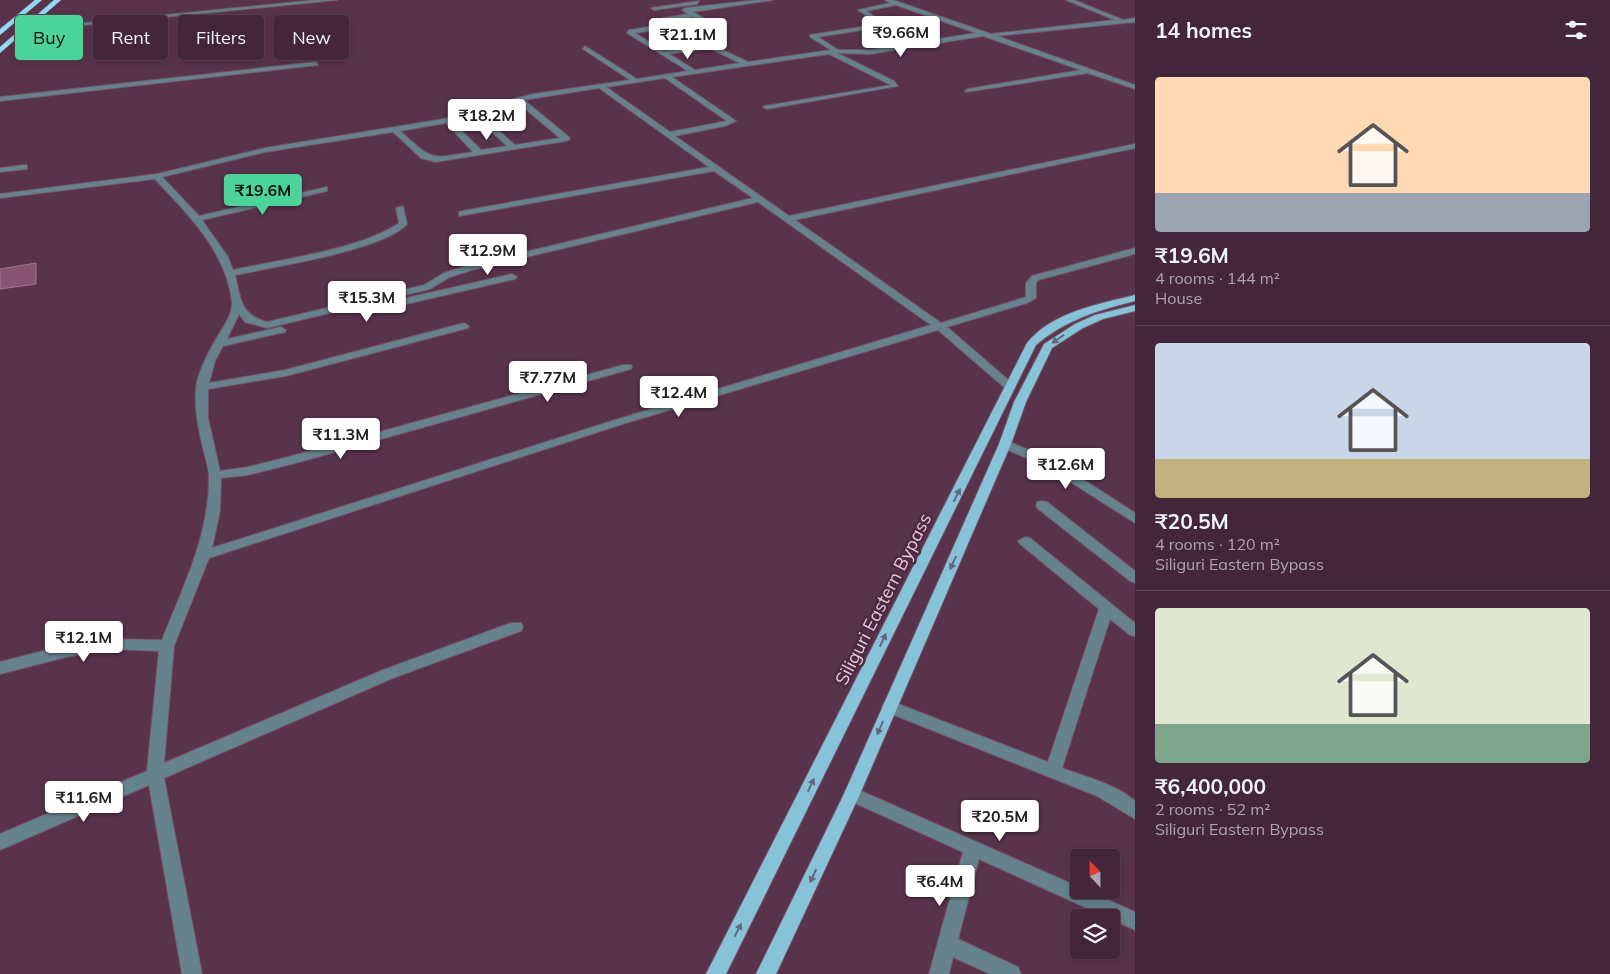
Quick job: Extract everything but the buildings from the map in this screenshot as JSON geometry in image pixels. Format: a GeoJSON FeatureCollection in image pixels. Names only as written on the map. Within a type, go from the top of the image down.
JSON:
{"type":"FeatureCollection","features":[{"type":"Feature","properties":{"kind":"highway"},"geometry":{"type":"LineString","coordinates":[[0,33],[39,0]]}},
{"type":"Feature","properties":{"kind":"highway"},"geometry":{"type":"LineString","coordinates":[[41,15],[58,0]]}},
{"type":"Feature","properties":{"kind":"highway"},"geometry":{"type":"LineString","coordinates":[[0,51],[15,38]]}},
{"type":"Feature","properties":{"kind":"main road","name":"Siliguri Eastern Bypass"},"geometry":{"type":"LineString","coordinates":[[716,974],[1032,343],[1044,331],[1076,315],[1135,298]]}},
{"type":"Feature","properties":{"kind":"main road"},"geometry":{"type":"LineString","coordinates":[[766,974],[852,794],[1005,444],[1020,402],[1048,346],[1079,326],[1099,317],[1135,308]]}},
{"type":"Feature","properties":{"kind":"street"},"geometry":{"type":"LineString","coordinates":[[83,23],[334,0]]}},
{"type":"Feature","properties":{"kind":"street"},"geometry":{"type":"LineString","coordinates":[[687,11],[770,0]]}},
{"type":"Feature","properties":{"kind":"street"},"geometry":{"type":"LineString","coordinates":[[888,0],[1135,87]]}},
{"type":"Feature","properties":{"kind":"street"},"geometry":{"type":"LineString","coordinates":[[1070,0],[1123,22]]}},
{"type":"Feature","properties":{"kind":"street"},"geometry":{"type":"LineString","coordinates":[[654,8],[690,1],[701,1]]}},
{"type":"Feature","properties":{"kind":"street"},"geometry":{"type":"LineString","coordinates":[[767,107],[895,86],[892,82],[832,52],[812,36],[885,25],[861,10],[896,3]]}},
{"type":"Feature","properties":{"kind":"street"},"geometry":{"type":"LineString","coordinates":[[677,5],[719,29]]}},
{"type":"Feature","properties":{"kind":"street"},"geometry":{"type":"LineString","coordinates":[[666,18],[694,15]]}},
{"type":"Feature","properties":{"kind":"street"},"geometry":{"type":"LineString","coordinates":[[0,196],[157,176],[265,150],[448,121],[476,114],[518,99],[600,86],[832,52],[870,52],[984,35],[1135,20]]}},
{"type":"Feature","properties":{"kind":"street"},"geometry":{"type":"LineString","coordinates":[[694,72],[629,32],[668,27],[746,64]]}},
{"type":"Feature","properties":{"kind":"street"},"geometry":{"type":"LineString","coordinates":[[662,53],[711,46]]}},
{"type":"Feature","properties":{"kind":"street"},"geometry":{"type":"LineString","coordinates":[[585,48],[636,81]]}},
{"type":"Feature","properties":{"kind":"street"},"geometry":{"type":"LineString","coordinates":[[0,91],[299,60]]}},
{"type":"Feature","properties":{"kind":"street"},"geometry":{"type":"LineString","coordinates":[[0,99],[316,64]]}},
{"type":"Feature","properties":{"kind":"street"},"geometry":{"type":"LineString","coordinates":[[968,91],[1088,71]]}},
{"type":"Feature","properties":{"kind":"street"},"geometry":{"type":"LineString","coordinates":[[666,76],[732,121],[669,135]]}},
{"type":"Feature","properties":{"kind":"street"},"geometry":{"type":"LineString","coordinates":[[600,86],[939,326],[1009,386]]}},
{"type":"Feature","properties":{"kind":"street"},"geometry":{"type":"LineString","coordinates":[[395,130],[429,158],[444,159],[566,139],[518,99]]}},
{"type":"Feature","properties":{"kind":"street"},"geometry":{"type":"LineString","coordinates":[[476,114],[514,148]]}},
{"type":"Feature","properties":{"kind":"street"},"geometry":{"type":"LineString","coordinates":[[448,121],[480,154]]}},
{"type":"Feature","properties":{"kind":"street"},"geometry":{"type":"LineString","coordinates":[[788,219],[1135,146]]}},
{"type":"Feature","properties":{"kind":"street"},"geometry":{"type":"LineString","coordinates":[[0,170],[24,167]]}},
{"type":"Feature","properties":{"kind":"street"},"geometry":{"type":"LineString","coordinates":[[462,214],[716,168]]}},
{"type":"Feature","properties":{"kind":"street"},"geometry":{"type":"LineString","coordinates":[[157,176],[197,219],[223,258],[230,273],[237,304],[250,320],[257,324],[267,325],[300,319],[427,286],[447,275],[462,270],[759,199]]}},
{"type":"Feature","properties":{"kind":"street"},"geometry":{"type":"LineString","coordinates":[[197,219],[324,189]]}},
{"type":"Feature","properties":{"kind":"street"},"geometry":{"type":"LineString","coordinates":[[230,273],[333,250],[389,234],[403,224],[400,208]]}},
{"type":"Feature","properties":{"kind":"street"},"geometry":{"type":"LineString","coordinates":[[203,555],[622,421],[1030,298],[1032,283],[1035,278],[1135,251]]}},
{"type":"Feature","properties":{"kind":"street"},"geometry":{"type":"LineString","coordinates":[[218,344],[512,277]]}},
{"type":"Feature","properties":{"kind":"street"},"geometry":{"type":"LineString","coordinates":[[192,974],[154,775],[167,646],[203,555],[214,511],[215,475],[202,418],[202,387],[218,344],[232,320],[237,304]]}},
{"type":"Feature","properties":{"kind":"street"},"geometry":{"type":"LineString","coordinates":[[202,387],[286,373],[464,326]]}},
{"type":"Feature","properties":{"kind":"street"},"geometry":{"type":"LineString","coordinates":[[215,475],[248,471],[292,460],[628,367]]}},
{"type":"Feature","properties":{"kind":"street"},"geometry":{"type":"LineString","coordinates":[[1005,444],[1051,464],[1135,519]]}},
{"type":"Feature","properties":{"kind":"street"},"geometry":{"type":"LineString","coordinates":[[1042,505],[1135,578]]}},
{"type":"Feature","properties":{"kind":"street"},"geometry":{"type":"LineString","coordinates":[[1025,540],[1135,631]]}},
{"type":"Feature","properties":{"kind":"street"},"geometry":{"type":"LineString","coordinates":[[1053,771],[1107,607]]}},
{"type":"Feature","properties":{"kind":"street"},"geometry":{"type":"LineString","coordinates":[[0,842],[388,674],[516,628]]}},
{"type":"Feature","properties":{"kind":"street"},"geometry":{"type":"LineString","coordinates":[[0,668],[66,651],[110,644],[167,646]]}},
{"type":"Feature","properties":{"kind":"street"},"geometry":{"type":"LineString","coordinates":[[890,707],[1104,791],[1124,802],[1135,812]]}},
{"type":"Feature","properties":{"kind":"street"},"geometry":{"type":"LineString","coordinates":[[852,794],[1135,921]]}},
{"type":"Feature","properties":{"kind":"street"},"geometry":{"type":"LineString","coordinates":[[939,974],[973,848]]}},
{"type":"Feature","properties":{"kind":"street"},"geometry":{"type":"LineString","coordinates":[[947,944],[1011,974]]}}]}
